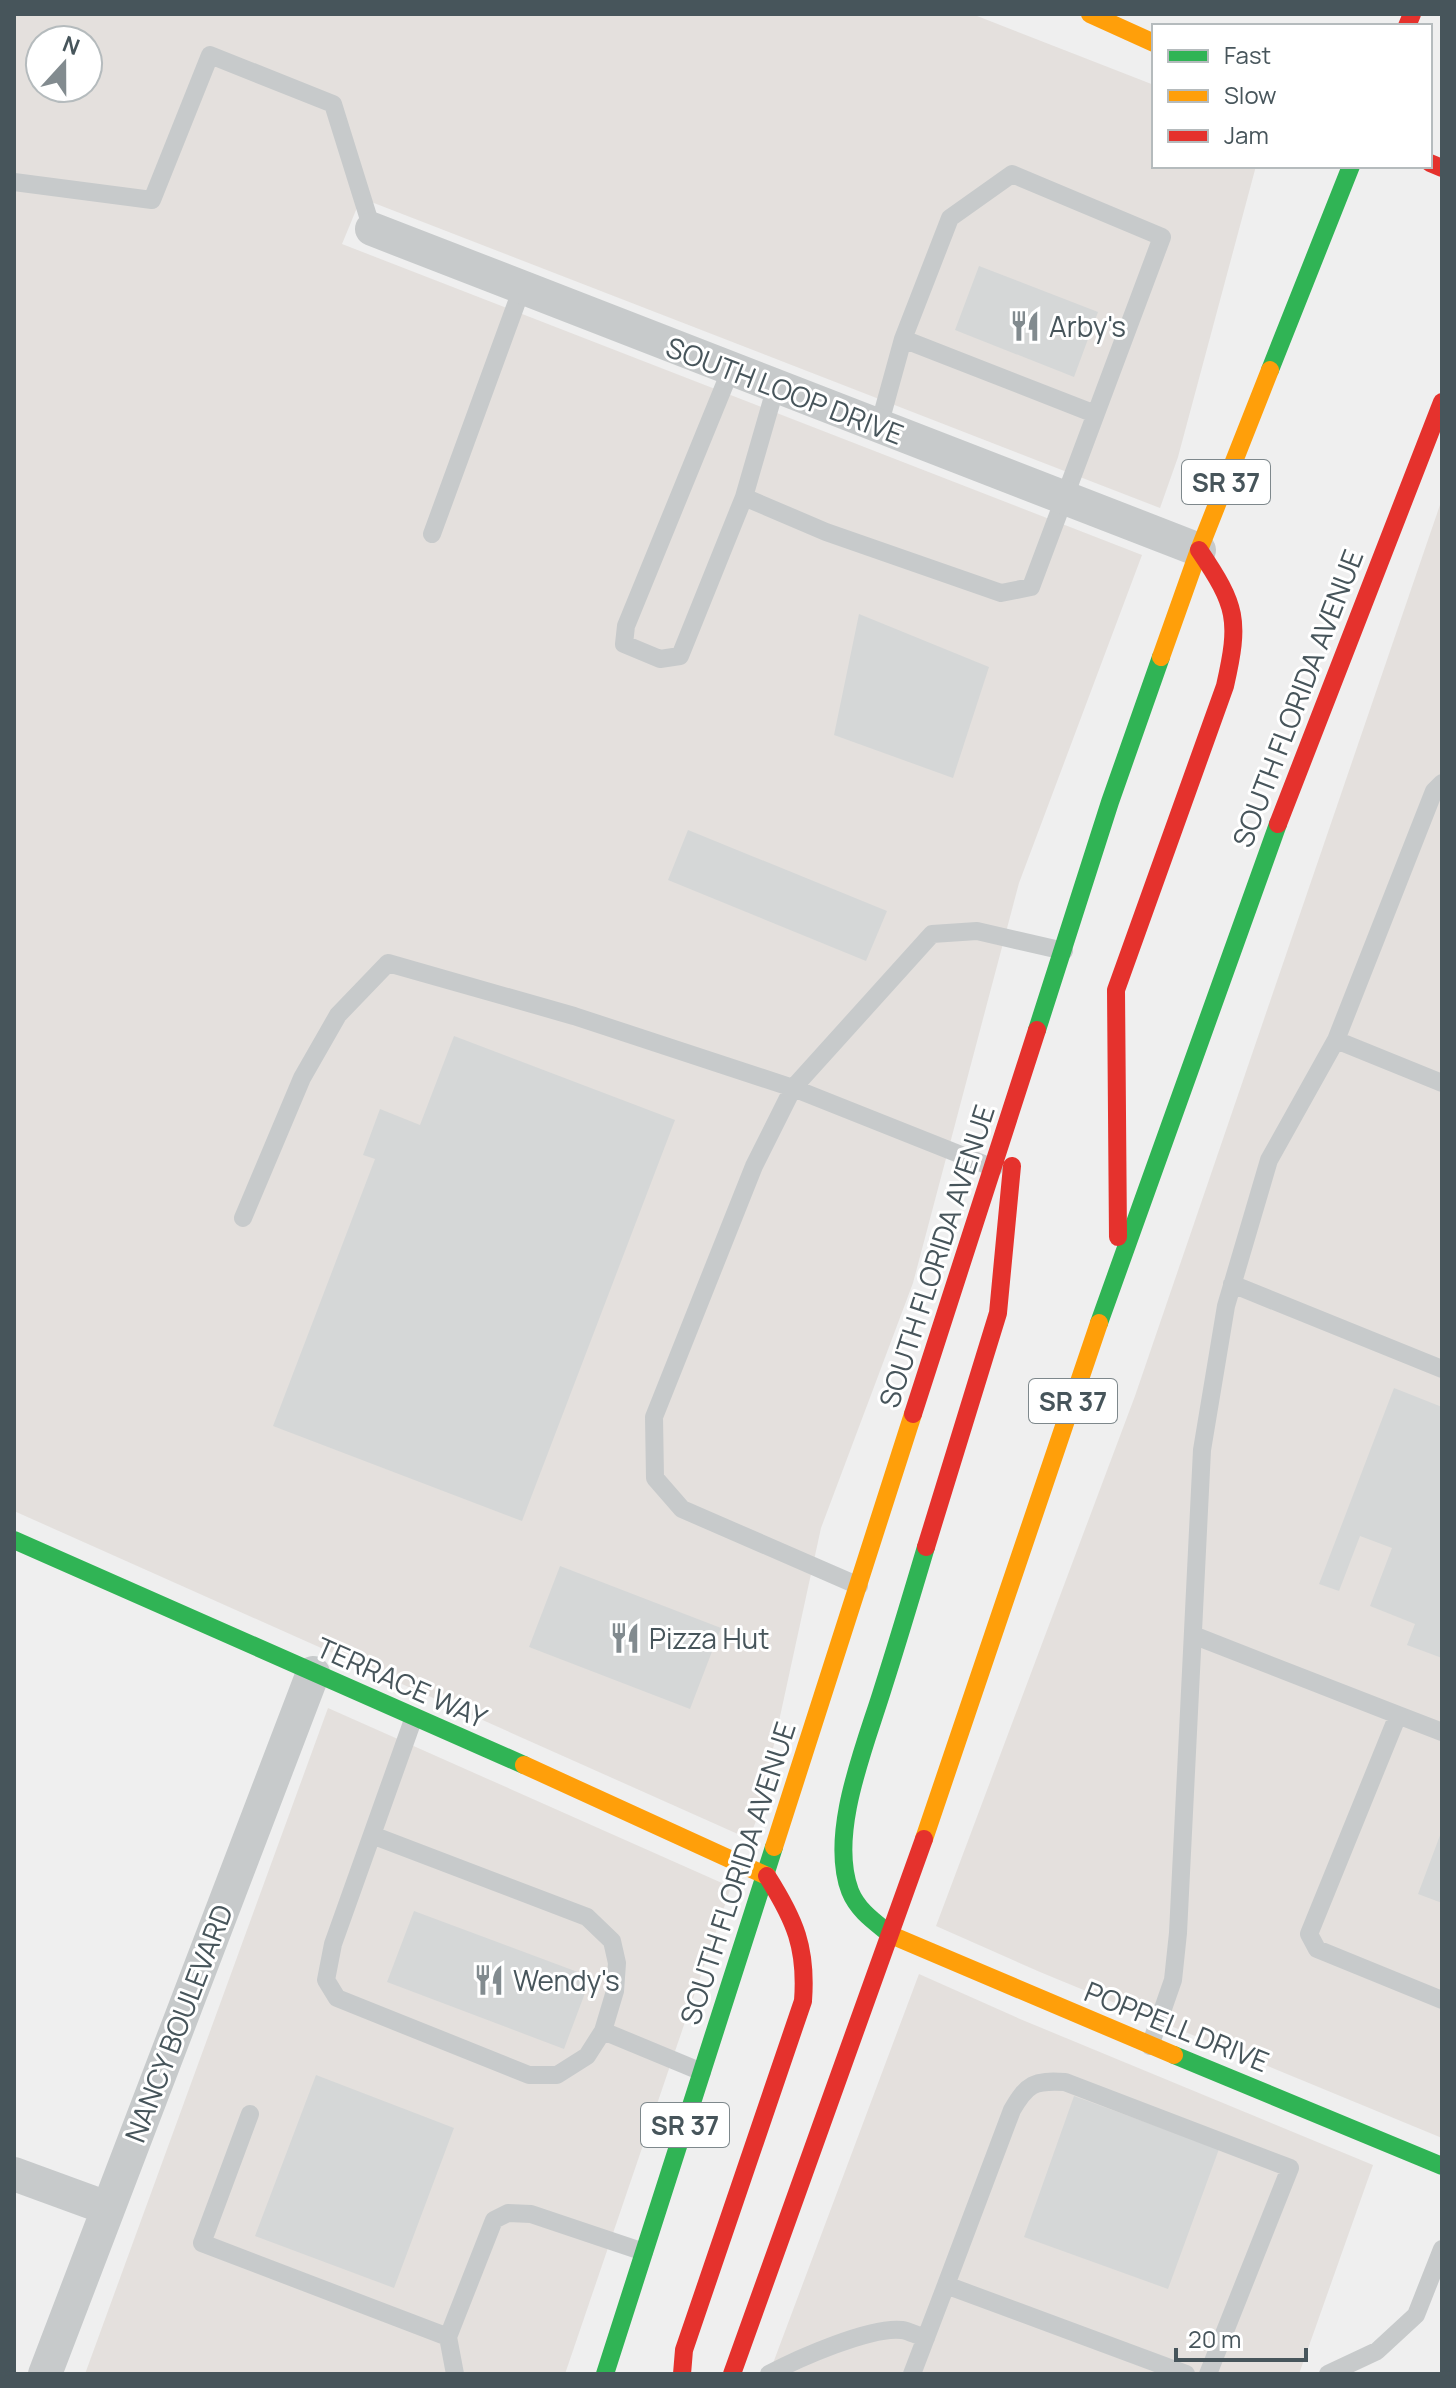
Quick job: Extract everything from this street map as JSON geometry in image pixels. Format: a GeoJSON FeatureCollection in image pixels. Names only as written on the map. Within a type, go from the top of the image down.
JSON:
{"type":"FeatureCollection","features":[{"type":"Feature","properties":{"kind":"main road"},"geometry":{"type":"LineString","coordinates":[[1090,14],[1152,42]]}},
{"type":"Feature","properties":{"kind":"main road","name":"SOUTH FLORIDA AVENUE"},"geometry":{"type":"LineString","coordinates":[[605,2374],[1110,802],[1199,550],[1350,168]]}},
{"type":"Feature","properties":{"kind":"main road","name":"SOUTH FLORIDA AVENUE"},"geometry":{"type":"LineString","coordinates":[[732,2374],[891,1935],[1118,1268],[1261,869],[1442,402]]}},
{"type":"Feature","properties":{"kind":"main road"},"geometry":{"type":"LineString","coordinates":[[1118,1268],[1116,990],[1225,686],[1236,641],[1236,618],[1230,596],[1199,550]]}},
{"type":"Feature","properties":{"kind":"main road","name":"POPPELL DRIVE"},"geometry":{"type":"LineString","coordinates":[[1017,1096],[998,1313],[854,1784],[844,1828],[844,1860],[849,1887],[858,1906],[891,1935],[1150,2046],[1437,2159]]}},
{"type":"Feature","properties":{"kind":"main road","name":"TERRACE WAY"},"geometry":{"type":"LineString","coordinates":[[14,1540],[767,1876]]}},
{"type":"Feature","properties":{"kind":"main road"},"geometry":{"type":"LineString","coordinates":[[682,2374],[684,2350],[803,2001],[807,1971],[796,1922],[767,1876]]}},
{"type":"Feature","properties":{"kind":"street","name":"SOUTH LOOP DRIVE"},"geometry":{"type":"LineString","coordinates":[[372,229],[1199,550]]}},
{"type":"Feature","properties":{"kind":"street","name":"NANCY BOULEVARD"},"geometry":{"type":"LineString","coordinates":[[45,2374],[313,1673]]}},
{"type":"Feature","properties":{"kind":"street"},"geometry":{"type":"LineString","coordinates":[[14,2174],[107,2208]]}},
{"type":"Feature","properties":{"kind":"lane"},"geometry":{"type":"LineString","coordinates":[[14,182],[152,200],[210,55],[333,104],[372,229]]}},
{"type":"Feature","properties":{"kind":"lane"},"geometry":{"type":"LineString","coordinates":[[744,497],[826,532],[1001,593],[1031,587],[1162,237],[1012,174],[950,218],[903,339],[879,426]]}},
{"type":"Feature","properties":{"kind":"lane"},"geometry":{"type":"LineString","coordinates":[[432,534],[522,288]]}},
{"type":"Feature","properties":{"kind":"lane"},"geometry":{"type":"LineString","coordinates":[[903,339],[1095,414]]}},
{"type":"Feature","properties":{"kind":"lane"},"geometry":{"type":"LineString","coordinates":[[731,369],[626,626],[624,644],[660,659],[680,656],[744,497],[776,386]]}},
{"type":"Feature","properties":{"kind":"lane"},"geometry":{"type":"LineString","coordinates":[[1150,2046],[1173,1980],[1202,1450],[1226,1306],[1269,1160],[1336,1040],[1434,791],[1442,783]]}},
{"type":"Feature","properties":{"kind":"lane"},"geometry":{"type":"LineString","coordinates":[[859,1586],[682,1509],[655,1478],[654,1417],[754,1166],[793,1088],[932,934],[977,931],[1064,951]]}},
{"type":"Feature","properties":{"kind":"lane"},"geometry":{"type":"LineString","coordinates":[[243,1218],[302,1078],[338,1015],[388,963],[574,1016],[793,1088],[994,1168]]}},
{"type":"Feature","properties":{"kind":"lane"},"geometry":{"type":"LineString","coordinates":[[1336,1040],[1442,1083]]}},
{"type":"Feature","properties":{"kind":"lane"},"geometry":{"type":"LineString","coordinates":[[1232,1284],[1442,1369]]}},
{"type":"Feature","properties":{"kind":"lane"},"geometry":{"type":"LineString","coordinates":[[1193,1635],[1442,1732]]}},
{"type":"Feature","properties":{"kind":"lane"},"geometry":{"type":"LineString","coordinates":[[1398,1715],[1309,1934],[1317,1949],[1442,2000]]}},
{"type":"Feature","properties":{"kind":"lane"},"geometry":{"type":"LineString","coordinates":[[372,1835],[587,1917],[612,1941],[617,1963],[615,1991],[603,2031],[587,2056],[557,2075],[529,2075],[337,1998],[326,1980],[333,1944],[414,1717]]}},
{"type":"Feature","properties":{"kind":"lane"},"geometry":{"type":"LineString","coordinates":[[603,2031],[702,2072]]}},
{"type":"Feature","properties":{"kind":"lane"},"geometry":{"type":"LineString","coordinates":[[912,2374],[1012,2110],[1024,2090],[1042,2081],[1065,2082],[1290,2168],[1208,2374]]}},
{"type":"Feature","properties":{"kind":"lane"},"geometry":{"type":"LineString","coordinates":[[250,2114],[202,2243],[448,2337]]}},
{"type":"Feature","properties":{"kind":"lane"},"geometry":{"type":"LineString","coordinates":[[455,2374],[448,2337],[494,2220],[508,2213],[531,2214],[644,2252]]}},
{"type":"Feature","properties":{"kind":"lane"},"geometry":{"type":"LineString","coordinates":[[1328,2374],[1377,2351],[1416,2315],[1442,2249]]}},
{"type":"Feature","properties":{"kind":"lane"},"geometry":{"type":"LineString","coordinates":[[946,2285],[1186,2374]]}},
{"type":"Feature","properties":{"kind":"lane"},"geometry":{"type":"LineString","coordinates":[[769,2374],[805,2356],[854,2338],[900,2330],[926,2338]]}},
{"type":"Feature","properties":{"kind":"shaded area"},"geometry":{"type":"Polygon","coordinates":[[[14,14],[972,14],[1152,84],[1152,168],[1255,168],[1178,457],[1160,508],[361,198],[342,244],[1142,555],[1019,883],[913,1283],[821,1528],[759,1813],[749,1839],[14,1511],[14,14]]]}},
{"type":"Feature","properties":{"kind":"shaded area"},"geometry":{"type":"Polygon","coordinates":[[[1442,499],[1442,2138],[936,1926],[1135,1396],[1442,499]]]}},
{"type":"Feature","properties":{"kind":"shaded area"},"geometry":{"type":"Polygon","coordinates":[[[328,1708],[731,1887],[565,2374],[85,2374],[328,1708]]]}},
{"type":"Feature","properties":{"kind":"shaded area"},"geometry":{"type":"Polygon","coordinates":[[[919,1974],[1373,2165],[1299,2374],[769,2374],[919,1974]]]}},
{"type":"Feature","properties":{"kind":"building"},"geometry":{"type":"Polygon","coordinates":[[[979,266],[1098,312],[1074,377],[955,330],[979,266]]]}},
{"type":"Feature","properties":{"kind":"building"},"geometry":{"type":"Polygon","coordinates":[[[859,614],[989,667],[953,778],[834,735],[859,614]]]}},
{"type":"Feature","properties":{"kind":"building"},"geometry":{"type":"Polygon","coordinates":[[[688,830],[887,911],[866,961],[668,880],[688,830]]]}},
{"type":"Feature","properties":{"kind":"building"},"geometry":{"type":"Polygon","coordinates":[[[454,1036],[675,1120],[522,1521],[273,1426],[375,1159],[363,1155],[380,1109],[420,1125],[454,1036]]]}},
{"type":"Feature","properties":{"kind":"building"},"geometry":{"type":"Polygon","coordinates":[[[1394,1388],[1442,1407],[1442,1658],[1407,1645],[1415,1624],[1370,1606],[1392,1548],[1360,1536],[1339,1591],[1319,1584],[1394,1388]]]}},
{"type":"Feature","properties":{"kind":"building","name":"Pizza Hut"},"geometry":{"type":"Polygon","coordinates":[[[560,1566],[721,1628],[690,1709],[529,1647],[560,1566]]]}},
{"type":"Feature","properties":{"kind":"building"},"geometry":{"type":"Polygon","coordinates":[[[1442,1830],[1442,1903],[1418,1894],[1442,1830]]]}},
{"type":"Feature","properties":{"kind":"building","name":"Wendy's"},"geometry":{"type":"Polygon","coordinates":[[[414,1911],[591,1977],[564,2049],[387,1982],[414,1911]]]}},
{"type":"Feature","properties":{"kind":"building"},"geometry":{"type":"Polygon","coordinates":[[[316,2075],[454,2128],[394,2288],[255,2236],[316,2075]]]}},
{"type":"Feature","properties":{"kind":"building"},"geometry":{"type":"Polygon","coordinates":[[[1074,2096],[1219,2149],[1168,2289],[1024,2237],[1074,2096]]]}},
{"type":"Feature","properties":{"kind":"traffic: fast"},"geometry":{"type":"LineString","coordinates":[[1270,370],[1350,168]]}},
{"type":"Feature","properties":{"kind":"traffic: fast"},"geometry":{"type":"LineString","coordinates":[[1037,1030],[1110,802],[1161,657]]}},
{"type":"Feature","properties":{"kind":"traffic: fast"},"geometry":{"type":"LineString","coordinates":[[1099,1323],[1278,824]]}},
{"type":"Feature","properties":{"kind":"traffic: fast"},"geometry":{"type":"LineString","coordinates":[[14,1540],[524,1765]]}},
{"type":"Feature","properties":{"kind":"traffic: fast"},"geometry":{"type":"LineString","coordinates":[[891,1935],[868,1916],[853,1898],[844,1868],[843,1843],[859,1762],[926,1547]]}},
{"type":"Feature","properties":{"kind":"traffic: fast"},"geometry":{"type":"LineString","coordinates":[[605,2374],[774,1847]]}},
{"type":"Feature","properties":{"kind":"traffic: fast"},"geometry":{"type":"LineString","coordinates":[[1174,2055],[1442,2166]]}},
{"type":"Feature","properties":{"kind":"traffic: slow"},"geometry":{"type":"LineString","coordinates":[[1090,14],[1152,42]]}},
{"type":"Feature","properties":{"kind":"traffic: slow"},"geometry":{"type":"LineString","coordinates":[[1161,657],[1199,550],[1270,370]]}},
{"type":"Feature","properties":{"kind":"traffic: slow"},"geometry":{"type":"LineString","coordinates":[[924,1839],[1099,1323]]}},
{"type":"Feature","properties":{"kind":"traffic: slow"},"geometry":{"type":"LineString","coordinates":[[774,1847],[913,1414]]}},
{"type":"Feature","properties":{"kind":"traffic: slow"},"geometry":{"type":"LineString","coordinates":[[524,1765],[767,1876]]}},
{"type":"Feature","properties":{"kind":"traffic: slow"},"geometry":{"type":"LineString","coordinates":[[891,1935],[1174,2055]]}},
{"type":"Feature","properties":{"kind":"traffic: jam"},"geometry":{"type":"LineString","coordinates":[[1408,24],[1412,14]]}},
{"type":"Feature","properties":{"kind":"traffic: jam"},"geometry":{"type":"LineString","coordinates":[[1432,164],[1442,168]]}},
{"type":"Feature","properties":{"kind":"traffic: jam"},"geometry":{"type":"LineString","coordinates":[[1278,824],[1442,402]]}},
{"type":"Feature","properties":{"kind":"traffic: jam"},"geometry":{"type":"LineString","coordinates":[[1118,1237],[1116,990],[1225,686],[1233,645],[1232,614],[1228,600],[1199,550]]}},
{"type":"Feature","properties":{"kind":"traffic: jam"},"geometry":{"type":"LineString","coordinates":[[913,1414],[1037,1030]]}},
{"type":"Feature","properties":{"kind":"traffic: jam"},"geometry":{"type":"LineString","coordinates":[[926,1547],[998,1313],[1012,1166]]}},
{"type":"Feature","properties":{"kind":"traffic: jam"},"geometry":{"type":"LineString","coordinates":[[732,2374],[924,1839]]}},
{"type":"Feature","properties":{"kind":"traffic: jam"},"geometry":{"type":"LineString","coordinates":[[682,2374],[684,2350],[803,2001],[803,1965],[797,1935],[767,1876]]}},
{"type":"Feature","properties":{"kind":"place","name":"Arby's"},"geometry":{"type":"Point","coordinates":[1025,326]}},
{"type":"Feature","properties":{"kind":"place","name":"Pizza Hut"},"geometry":{"type":"Point","coordinates":[625,1638]}},
{"type":"Feature","properties":{"kind":"place","name":"Wendy's"},"geometry":{"type":"Point","coordinates":[489,1980]}}]}
